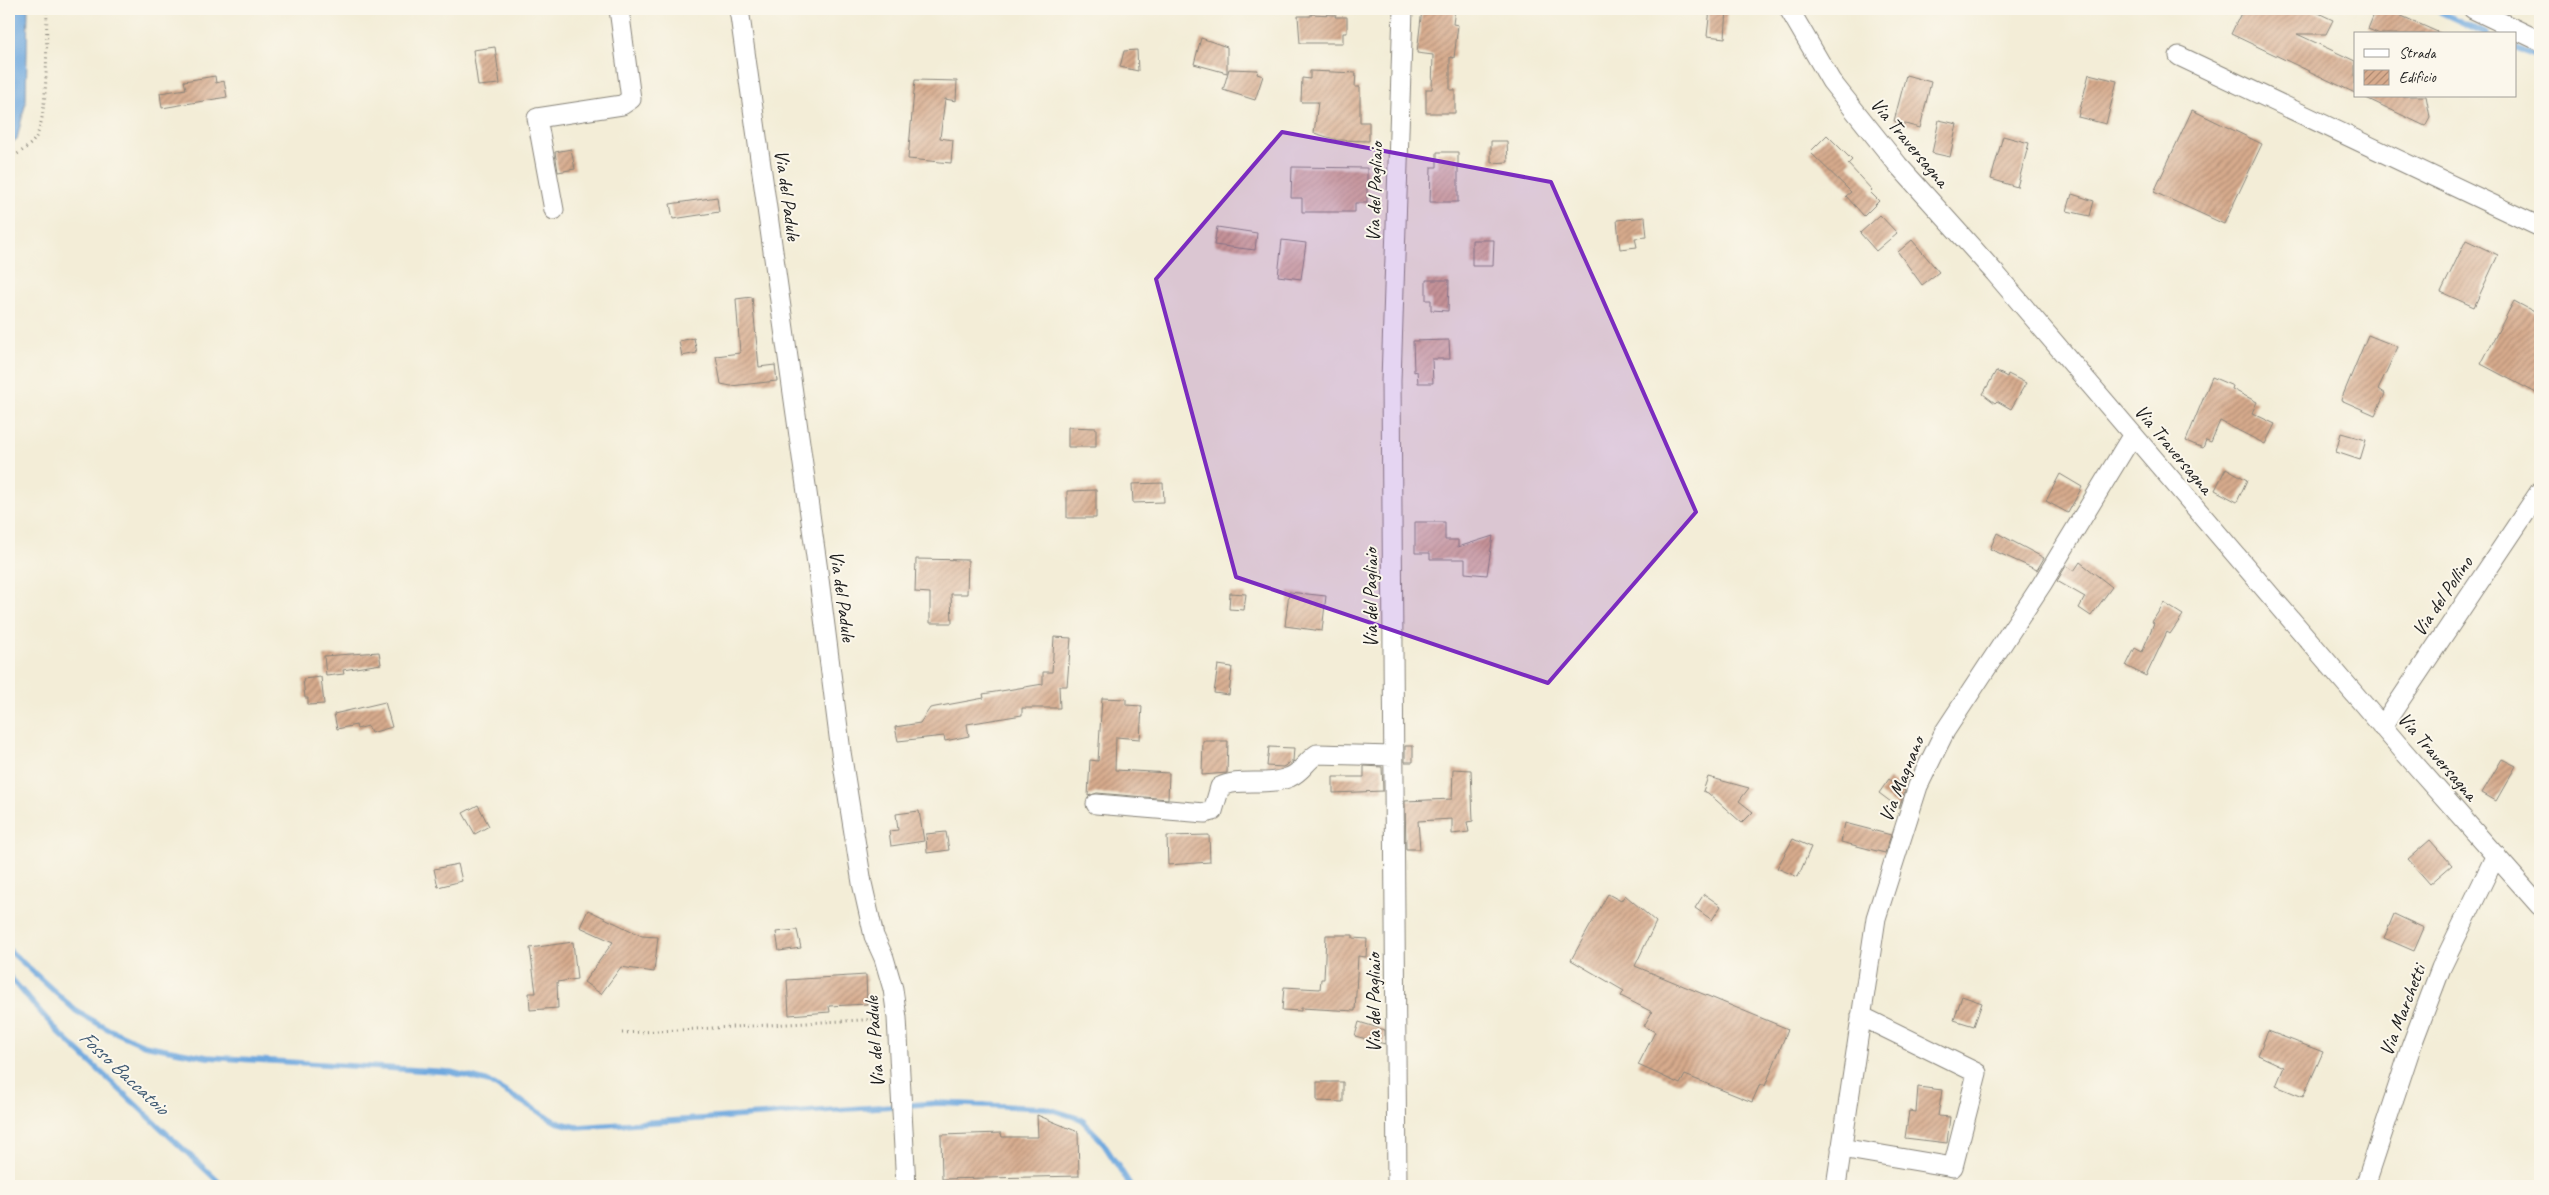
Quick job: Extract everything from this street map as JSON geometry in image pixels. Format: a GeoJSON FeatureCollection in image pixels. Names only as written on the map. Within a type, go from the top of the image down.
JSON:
{"type":"FeatureCollection","features":[{"type":"Feature","properties":{"kind":"street"},"geometry":{"type":"LineString","coordinates":[[554,210],[537,118],[622,105],[631,100],[619,9]]}},
{"type":"Feature","properties":{"kind":"street","name":"Via del Padule"},"geometry":{"type":"LineString","coordinates":[[740,9],[818,571],[841,752],[862,883],[874,936],[884,958],[893,989],[898,1018],[900,1096],[906,1186]]}},
{"type":"Feature","properties":{"kind":"street","name":"Via del Pagliaio"},"geometry":{"type":"LineString","coordinates":[[1397,1186],[1391,381],[1403,9]]}},
{"type":"Feature","properties":{"kind":"street","name":"Via Traversagna"},"geometry":{"type":"LineString","coordinates":[[1789,9],[1831,81],[1898,165],[2008,288],[2132,436],[2382,727],[2540,906]]}},
{"type":"Feature","properties":{"kind":"street"},"geometry":{"type":"LineString","coordinates":[[2472,9],[2540,41]]}},
{"type":"Feature","properties":{"kind":"street"},"geometry":{"type":"LineString","coordinates":[[2179,56],[2540,227]]}},
{"type":"Feature","properties":{"kind":"street","name":"Via Magnano"},"geometry":{"type":"LineString","coordinates":[[1836,1186],[1876,918],[1918,786],[1945,731],[2042,584],[2132,436]]}},
{"type":"Feature","properties":{"kind":"street","name":"Via del Pollino"},"geometry":{"type":"LineString","coordinates":[[2382,727],[2540,491]]}},
{"type":"Feature","properties":{"kind":"street"},"geometry":{"type":"LineString","coordinates":[[1096,804],[1205,813],[1213,811],[1220,787],[1227,783],[1270,782],[1289,778],[1300,772],[1308,760],[1317,754],[1393,756]]}},
{"type":"Feature","properties":{"kind":"street","name":"Via Marchetti"},"geometry":{"type":"LineString","coordinates":[[2365,1186],[2411,1047],[2441,968],[2496,856]]}},
{"type":"Feature","properties":{"kind":"street"},"geometry":{"type":"LineString","coordinates":[[1841,1148],[1953,1166],[1977,1073],[1861,1016]]}},
{"type":"Feature","properties":{"kind":"path"},"geometry":{"type":"LineString","coordinates":[[9,158],[23,151],[35,138],[43,121],[47,9]]}},
{"type":"Feature","properties":{"kind":"path"},"geometry":{"type":"LineString","coordinates":[[622,1033],[898,1018]]}},
{"type":"Feature","properties":{"kind":"highlighted area"},"geometry":{"type":"Polygon","coordinates":[[[1282,132],[1551,182],[1696,512],[1548,683],[1236,577],[1156,279],[1282,132]]]}},
{"type":"Feature","properties":{"kind":"water"},"geometry":{"type":"Polygon","coordinates":[[[9,9],[28,9],[26,101],[17,139],[9,145],[9,9]]]}},
{"type":"Feature","properties":{"kind":"building"},"geometry":{"type":"Polygon","coordinates":[[[1422,9],[1455,9],[1453,24],[1458,25],[1454,58],[1450,57],[1450,90],[1455,90],[1455,113],[1426,113],[1426,89],[1432,89],[1433,55],[1417,53],[1422,9]]]}},
{"type":"Feature","properties":{"kind":"building"},"geometry":{"type":"Polygon","coordinates":[[[1710,9],[1727,9],[1725,38],[1707,36],[1710,9]]]}},
{"type":"Feature","properties":{"kind":"building"},"geometry":{"type":"Polygon","coordinates":[[[2243,9],[2310,9],[2333,20],[2326,34],[2297,34],[2354,61],[2354,93],[2231,34],[2243,9]]]}},
{"type":"Feature","properties":{"kind":"building"},"geometry":{"type":"Polygon","coordinates":[[[2376,9],[2386,9],[2438,32],[2375,32],[2368,29],[2376,9]]]}},
{"type":"Feature","properties":{"kind":"building"},"geometry":{"type":"Polygon","coordinates":[[[1311,14],[1347,17],[1347,33],[1343,33],[1343,43],[1300,43],[1298,16],[1311,16],[1311,14]]]}},
{"type":"Feature","properties":{"kind":"building"},"geometry":{"type":"Polygon","coordinates":[[[1201,38],[1227,47],[1227,73],[1194,64],[1201,38]]]}},
{"type":"Feature","properties":{"kind":"building"},"geometry":{"type":"Polygon","coordinates":[[[495,47],[500,84],[478,86],[473,50],[495,47]]]}},
{"type":"Feature","properties":{"kind":"building"},"geometry":{"type":"Polygon","coordinates":[[[1137,50],[1138,71],[1120,67],[1124,51],[1137,50]]]}},
{"type":"Feature","properties":{"kind":"building"},"geometry":{"type":"Polygon","coordinates":[[[1229,69],[1258,70],[1257,74],[1263,76],[1255,100],[1223,90],[1229,69]]]}},
{"type":"Feature","properties":{"kind":"building"},"geometry":{"type":"Polygon","coordinates":[[[1310,71],[1356,73],[1355,87],[1360,87],[1360,122],[1369,122],[1369,141],[1337,140],[1314,133],[1318,102],[1301,102],[1302,78],[1310,79],[1310,71]]]}},
{"type":"Feature","properties":{"kind":"building"},"geometry":{"type":"Polygon","coordinates":[[[2089,74],[2117,81],[2106,124],[2078,117],[2089,74]]]}},
{"type":"Feature","properties":{"kind":"building"},"geometry":{"type":"Polygon","coordinates":[[[1906,75],[1931,82],[1920,128],[1894,121],[1906,75]]]}},
{"type":"Feature","properties":{"kind":"building"},"geometry":{"type":"Polygon","coordinates":[[[215,76],[216,83],[224,81],[227,97],[162,108],[160,93],[186,89],[184,81],[215,76]]]}},
{"type":"Feature","properties":{"kind":"building"},"geometry":{"type":"Polygon","coordinates":[[[915,80],[957,81],[956,101],[945,99],[940,138],[953,140],[951,163],[908,159],[915,80]]]}},
{"type":"Feature","properties":{"kind":"building"},"geometry":{"type":"Polygon","coordinates":[[[2366,98],[2426,98],[2430,117],[2425,126],[2366,98]]]}},
{"type":"Feature","properties":{"kind":"building"},"geometry":{"type":"Polygon","coordinates":[[[2192,110],[2262,144],[2224,224],[2154,192],[2192,110]]]}},
{"type":"Feature","properties":{"kind":"building"},"geometry":{"type":"Polygon","coordinates":[[[1939,120],[1957,124],[1950,157],[1932,153],[1939,120]]]}},
{"type":"Feature","properties":{"kind":"building"},"geometry":{"type":"Polygon","coordinates":[[[1827,135],[1852,160],[1848,164],[1872,190],[1870,192],[1879,201],[1864,216],[1846,196],[1851,192],[1810,152],[1827,135]]]}},
{"type":"Feature","properties":{"kind":"building"},"geometry":{"type":"Polygon","coordinates":[[[2003,136],[2029,143],[2017,187],[1991,179],[2003,136]]]}},
{"type":"Feature","properties":{"kind":"building"},"geometry":{"type":"Polygon","coordinates":[[[1491,141],[1507,141],[1508,162],[1491,163],[1491,141]]]}},
{"type":"Feature","properties":{"kind":"building"},"geometry":{"type":"Polygon","coordinates":[[[571,149],[575,169],[558,172],[555,152],[571,149]]]}},
{"type":"Feature","properties":{"kind":"building"},"geometry":{"type":"Polygon","coordinates":[[[1437,152],[1458,152],[1458,202],[1430,202],[1431,167],[1437,167],[1437,152]]]}},
{"type":"Feature","properties":{"kind":"building"},"geometry":{"type":"Polygon","coordinates":[[[1292,167],[1367,168],[1367,203],[1355,203],[1355,212],[1302,212],[1302,198],[1291,198],[1292,167]]]}},
{"type":"Feature","properties":{"kind":"building"},"geometry":{"type":"Polygon","coordinates":[[[2072,194],[2094,201],[2090,216],[2067,211],[2072,194]]]}},
{"type":"Feature","properties":{"kind":"building"},"geometry":{"type":"Polygon","coordinates":[[[717,197],[719,212],[673,219],[670,204],[717,197]]]}},
{"type":"Feature","properties":{"kind":"building"},"geometry":{"type":"Polygon","coordinates":[[[1880,215],[1897,233],[1876,251],[1860,233],[1880,215]]]}},
{"type":"Feature","properties":{"kind":"building"},"geometry":{"type":"Polygon","coordinates":[[[1645,217],[1647,237],[1635,238],[1637,247],[1620,249],[1617,220],[1645,217]]]}},
{"type":"Feature","properties":{"kind":"building"},"geometry":{"type":"Polygon","coordinates":[[[1217,227],[1257,233],[1255,250],[1214,245],[1217,227]]]}},
{"type":"Feature","properties":{"kind":"building"},"geometry":{"type":"Polygon","coordinates":[[[1282,240],[1306,243],[1301,279],[1278,276],[1282,240]]]}},
{"type":"Feature","properties":{"kind":"building"},"geometry":{"type":"Polygon","coordinates":[[[1472,240],[1494,240],[1493,266],[1472,266],[1472,240]]]}},
{"type":"Feature","properties":{"kind":"building"},"geometry":{"type":"Polygon","coordinates":[[[1912,240],[1939,272],[1922,285],[1898,252],[1912,240]]]}},
{"type":"Feature","properties":{"kind":"building"},"geometry":{"type":"Polygon","coordinates":[[[2466,240],[2498,255],[2474,307],[2441,292],[2466,240]]]}},
{"type":"Feature","properties":{"kind":"building"},"geometry":{"type":"Polygon","coordinates":[[[1426,280],[1449,280],[1448,311],[1431,310],[1431,300],[1426,300],[1426,280]]]}},
{"type":"Feature","properties":{"kind":"building"},"geometry":{"type":"Polygon","coordinates":[[[752,297],[759,367],[775,365],[777,381],[731,386],[721,384],[716,356],[740,353],[736,299],[752,297]]]}},
{"type":"Feature","properties":{"kind":"building"},"geometry":{"type":"Polygon","coordinates":[[[2514,301],[2540,315],[2540,395],[2481,364],[2514,301]]]}},
{"type":"Feature","properties":{"kind":"building"},"geometry":{"type":"Polygon","coordinates":[[[2368,335],[2398,347],[2378,389],[2385,394],[2375,415],[2341,400],[2368,335]]]}},
{"type":"Feature","properties":{"kind":"building"},"geometry":{"type":"Polygon","coordinates":[[[694,338],[697,353],[682,356],[679,341],[694,338]]]}},
{"type":"Feature","properties":{"kind":"building"},"geometry":{"type":"Polygon","coordinates":[[[1449,340],[1450,359],[1432,359],[1433,383],[1418,383],[1417,371],[1414,372],[1413,341],[1449,340]]]}},
{"type":"Feature","properties":{"kind":"building"},"geometry":{"type":"Polygon","coordinates":[[[1996,371],[2007,377],[2008,374],[2026,383],[2011,409],[1997,401],[1995,403],[1983,394],[1996,371]]]}},
{"type":"Feature","properties":{"kind":"building"},"geometry":{"type":"Polygon","coordinates":[[[2212,377],[2233,386],[2232,389],[2257,402],[2252,413],[2275,424],[2265,444],[2220,421],[2211,442],[2206,440],[2203,448],[2186,441],[2212,377]]]}},
{"type":"Feature","properties":{"kind":"building"},"geometry":{"type":"Polygon","coordinates":[[[1068,427],[1096,428],[1096,447],[1068,447],[1068,427]]]}},
{"type":"Feature","properties":{"kind":"building"},"geometry":{"type":"Polygon","coordinates":[[[2341,433],[2366,440],[2360,460],[2336,452],[2341,433]]]}},
{"type":"Feature","properties":{"kind":"building"},"geometry":{"type":"Polygon","coordinates":[[[2226,468],[2247,480],[2237,502],[2215,490],[2226,468]]]}},
{"type":"Feature","properties":{"kind":"building"},"geometry":{"type":"Polygon","coordinates":[[[2060,474],[2082,487],[2068,513],[2046,501],[2060,474]]]}},
{"type":"Feature","properties":{"kind":"building"},"geometry":{"type":"Polygon","coordinates":[[[1163,483],[1164,502],[1133,503],[1132,484],[1163,483]]]}},
{"type":"Feature","properties":{"kind":"building"},"geometry":{"type":"Polygon","coordinates":[[[1096,490],[1096,518],[1067,518],[1067,491],[1096,490]]]}},
{"type":"Feature","properties":{"kind":"building"},"geometry":{"type":"Polygon","coordinates":[[[1415,522],[1445,522],[1445,540],[1458,540],[1458,547],[1493,536],[1487,575],[1465,573],[1465,559],[1430,559],[1430,553],[1415,553],[1415,522]]]}},
{"type":"Feature","properties":{"kind":"building"},"geometry":{"type":"Polygon","coordinates":[[[1997,533],[2044,558],[2037,570],[1990,549],[1997,533]]]}},
{"type":"Feature","properties":{"kind":"building"},"geometry":{"type":"Polygon","coordinates":[[[916,559],[968,560],[967,594],[951,594],[952,623],[930,623],[930,593],[915,592],[916,559]]]}},
{"type":"Feature","properties":{"kind":"building"},"geometry":{"type":"Polygon","coordinates":[[[2080,562],[2112,587],[2091,616],[2079,608],[2085,597],[2057,581],[2066,566],[2074,571],[2080,562]]]}},
{"type":"Feature","properties":{"kind":"building"},"geometry":{"type":"Polygon","coordinates":[[[1289,592],[1326,596],[1322,631],[1285,626],[1289,592]]]}},
{"type":"Feature","properties":{"kind":"building"},"geometry":{"type":"Polygon","coordinates":[[[1230,593],[1246,594],[1244,610],[1229,609],[1230,593]]]}},
{"type":"Feature","properties":{"kind":"building"},"geometry":{"type":"Polygon","coordinates":[[[2164,603],[2183,615],[2170,634],[2167,632],[2146,676],[2126,666],[2135,648],[2142,652],[2154,623],[2152,622],[2164,603]]]}},
{"type":"Feature","properties":{"kind":"building"},"geometry":{"type":"Polygon","coordinates":[[[1054,637],[1071,638],[1067,686],[1059,686],[1060,708],[1022,708],[1022,715],[967,724],[969,736],[945,741],[944,736],[898,741],[895,727],[920,723],[930,708],[984,698],[983,694],[1043,684],[1043,672],[1052,672],[1054,637]]]}},
{"type":"Feature","properties":{"kind":"building"},"geometry":{"type":"Polygon","coordinates":[[[379,652],[381,664],[343,670],[344,674],[326,676],[324,656],[379,652]]]}},
{"type":"Feature","properties":{"kind":"building"},"geometry":{"type":"Polygon","coordinates":[[[1218,665],[1232,667],[1229,695],[1214,693],[1218,665]]]}},
{"type":"Feature","properties":{"kind":"building"},"geometry":{"type":"Polygon","coordinates":[[[321,677],[324,704],[308,705],[308,698],[305,698],[303,679],[321,677]]]}},
{"type":"Feature","properties":{"kind":"building"},"geometry":{"type":"Polygon","coordinates":[[[1102,698],[1126,699],[1126,705],[1142,706],[1140,739],[1116,737],[1115,770],[1169,773],[1168,799],[1097,793],[1088,796],[1090,760],[1098,761],[1102,698]]]}},
{"type":"Feature","properties":{"kind":"building"},"geometry":{"type":"Polygon","coordinates":[[[385,702],[392,727],[371,733],[368,726],[357,729],[356,725],[337,729],[334,714],[385,702]]]}},
{"type":"Feature","properties":{"kind":"building"},"geometry":{"type":"Polygon","coordinates":[[[1203,741],[1228,741],[1227,773],[1202,775],[1203,741]]]}},
{"type":"Feature","properties":{"kind":"building"},"geometry":{"type":"Polygon","coordinates":[[[1405,746],[1413,746],[1413,762],[1405,762],[1405,746]]]}},
{"type":"Feature","properties":{"kind":"building"},"geometry":{"type":"Polygon","coordinates":[[[1269,747],[1294,748],[1293,761],[1283,767],[1267,766],[1269,747]]]}},
{"type":"Feature","properties":{"kind":"building"},"geometry":{"type":"Polygon","coordinates":[[[2502,759],[2516,766],[2496,801],[2482,793],[2502,759]]]}},
{"type":"Feature","properties":{"kind":"building"},"geometry":{"type":"Polygon","coordinates":[[[1364,766],[1382,767],[1383,791],[1333,793],[1333,777],[1364,777],[1364,766]]]}},
{"type":"Feature","properties":{"kind":"building"},"geometry":{"type":"Polygon","coordinates":[[[1453,769],[1471,770],[1473,821],[1467,822],[1469,832],[1452,834],[1452,819],[1418,821],[1420,849],[1406,849],[1405,801],[1452,799],[1453,769]]]}},
{"type":"Feature","properties":{"kind":"building"},"geometry":{"type":"Polygon","coordinates":[[[1708,777],[1749,788],[1739,801],[1753,812],[1742,823],[1708,793],[1703,791],[1708,777]]]}},
{"type":"Feature","properties":{"kind":"building"},"geometry":{"type":"Polygon","coordinates":[[[1889,779],[1905,791],[1899,808],[1879,793],[1889,779]]]}},
{"type":"Feature","properties":{"kind":"building"},"geometry":{"type":"Polygon","coordinates":[[[478,805],[489,826],[475,834],[463,813],[478,805]]]}},
{"type":"Feature","properties":{"kind":"building"},"geometry":{"type":"Polygon","coordinates":[[[919,811],[924,841],[891,846],[889,831],[898,830],[896,814],[919,811]]]}},
{"type":"Feature","properties":{"kind":"building"},"geometry":{"type":"Polygon","coordinates":[[[1845,823],[1891,835],[1885,853],[1841,842],[1845,823]]]}},
{"type":"Feature","properties":{"kind":"building"},"geometry":{"type":"Polygon","coordinates":[[[946,832],[949,850],[927,853],[926,834],[946,832]]]}},
{"type":"Feature","properties":{"kind":"building"},"geometry":{"type":"Polygon","coordinates":[[[1209,835],[1210,862],[1168,865],[1167,836],[1209,835]]]}},
{"type":"Feature","properties":{"kind":"building"},"geometry":{"type":"Polygon","coordinates":[[[1793,839],[1811,847],[1798,877],[1777,868],[1793,839]]]}},
{"type":"Feature","properties":{"kind":"building"},"geometry":{"type":"Polygon","coordinates":[[[2430,840],[2452,865],[2430,884],[2408,859],[2430,840]]]}},
{"type":"Feature","properties":{"kind":"building"},"geometry":{"type":"Polygon","coordinates":[[[458,864],[462,881],[438,887],[434,869],[458,864]]]}},
{"type":"Feature","properties":{"kind":"building"},"geometry":{"type":"Polygon","coordinates":[[[1608,894],[1621,901],[1625,895],[1656,922],[1635,966],[1788,1029],[1765,1086],[1760,1084],[1752,1102],[1685,1075],[1680,1084],[1638,1065],[1655,1032],[1644,1026],[1652,1012],[1621,996],[1624,991],[1571,960],[1608,894]]]}},
{"type":"Feature","properties":{"kind":"building"},"geometry":{"type":"Polygon","coordinates":[[[1704,894],[1721,906],[1712,920],[1695,908],[1704,894]]]}},
{"type":"Feature","properties":{"kind":"building"},"geometry":{"type":"Polygon","coordinates":[[[588,910],[642,936],[658,937],[654,972],[621,967],[601,994],[584,982],[613,942],[580,927],[588,910]]]}},
{"type":"Feature","properties":{"kind":"building"},"geometry":{"type":"Polygon","coordinates":[[[2394,914],[2424,928],[2414,951],[2384,938],[2394,914]]]}},
{"type":"Feature","properties":{"kind":"building"},"geometry":{"type":"Polygon","coordinates":[[[797,930],[801,948],[779,951],[776,932],[797,930]]]}},
{"type":"Feature","properties":{"kind":"building"},"geometry":{"type":"Polygon","coordinates":[[[1326,935],[1353,935],[1353,938],[1367,939],[1366,957],[1358,956],[1355,1011],[1301,1008],[1301,1011],[1282,1010],[1284,987],[1320,989],[1321,979],[1324,979],[1326,935]]]}},
{"type":"Feature","properties":{"kind":"building"},"geometry":{"type":"Polygon","coordinates":[[[573,942],[577,979],[557,982],[558,1008],[530,1010],[529,993],[536,993],[530,948],[573,942]]]}},
{"type":"Feature","properties":{"kind":"building"},"geometry":{"type":"Polygon","coordinates":[[[866,975],[867,1004],[829,1006],[830,1012],[789,1015],[787,980],[866,975]]]}},
{"type":"Feature","properties":{"kind":"building"},"geometry":{"type":"Polygon","coordinates":[[[1962,996],[1982,1003],[1974,1026],[1954,1020],[1962,996]]]}},
{"type":"Feature","properties":{"kind":"building"},"geometry":{"type":"Polygon","coordinates":[[[1359,1022],[1385,1030],[1385,1044],[1355,1036],[1359,1022]]]}},
{"type":"Feature","properties":{"kind":"building"},"geometry":{"type":"Polygon","coordinates":[[[2268,1031],[2323,1052],[2303,1097],[2276,1086],[2284,1067],[2258,1055],[2268,1031]]]}},
{"type":"Feature","properties":{"kind":"building"},"geometry":{"type":"Polygon","coordinates":[[[1317,1082],[1343,1082],[1343,1102],[1317,1101],[1317,1082]]]}},
{"type":"Feature","properties":{"kind":"building"},"geometry":{"type":"Polygon","coordinates":[[[1918,1087],[1942,1090],[1938,1116],[1950,1117],[1947,1143],[1905,1138],[1909,1111],[1916,1112],[1918,1087]]]}},
{"type":"Feature","properties":{"kind":"building"},"geometry":{"type":"Polygon","coordinates":[[[1037,1115],[1078,1132],[1079,1176],[942,1179],[941,1135],[1001,1133],[1002,1137],[1038,1137],[1037,1115]]]}},
{"type":"Feature","properties":{"kind":"waterway"},"geometry":{"type":"LineString","coordinates":[[2434,9],[2483,32]]}},
{"type":"Feature","properties":{"kind":"waterway"},"geometry":{"type":"LineString","coordinates":[[2516,47],[2540,59]]}},
{"type":"Feature","properties":{"kind":"waterway"},"geometry":{"type":"LineString","coordinates":[[9,950],[76,1011],[108,1029],[144,1045],[207,1057],[451,1072],[489,1082],[556,1122],[577,1127],[939,1103],[1046,1108],[1081,1119],[1101,1140],[1131,1186]]}},
{"type":"Feature","properties":{"kind":"waterway","name":"Fosso Baccatoio"},"geometry":{"type":"LineString","coordinates":[[9,976],[59,1033],[223,1186]]}}]}
